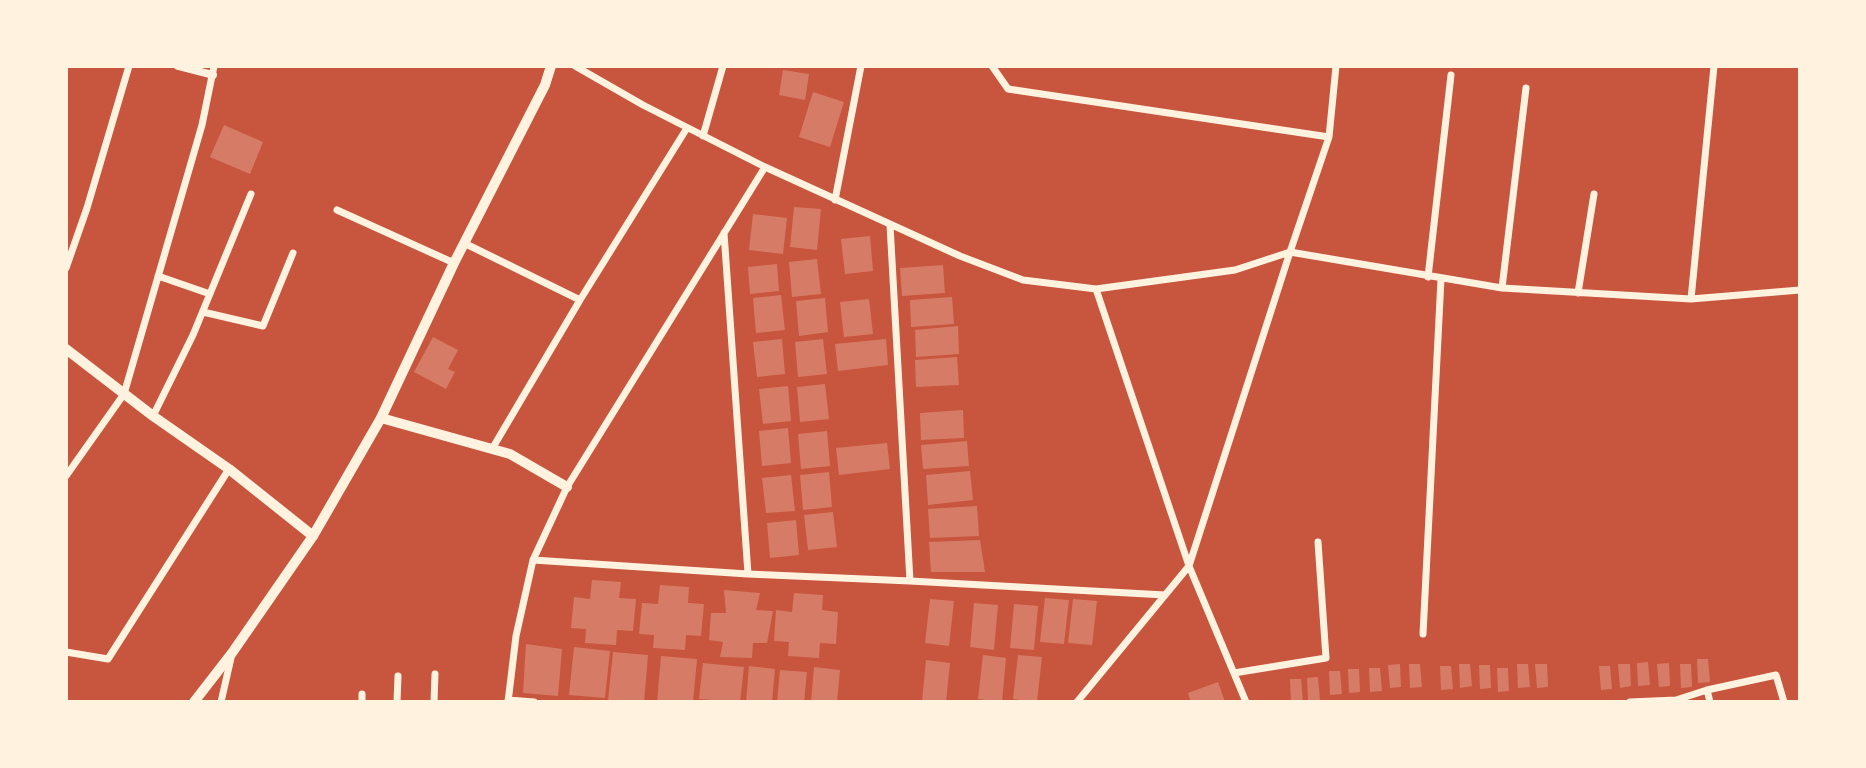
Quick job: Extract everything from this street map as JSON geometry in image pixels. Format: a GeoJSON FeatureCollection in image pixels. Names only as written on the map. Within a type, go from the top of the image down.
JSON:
{"type":"FeatureCollection","features":[{"type":"Feature","properties":{"kind":"main road"},"geometry":{"type":"LineString","coordinates":[[194,702],[232,653],[313,537],[381,418],[454,263],[545,85],[551,66]]}},
{"type":"Feature","properties":{"kind":"main road"},"geometry":{"type":"LineString","coordinates":[[66,349],[153,416],[229,469],[313,537]]}},
{"type":"Feature","properties":{"kind":"main road"},"geometry":{"type":"LineString","coordinates":[[381,418],[510,454],[567,487]]}},
{"type":"Feature","properties":{"kind":"street"},"geometry":{"type":"LineString","coordinates":[[66,268],[87,208],[129,66]]}},
{"type":"Feature","properties":{"kind":"street"},"geometry":{"type":"LineString","coordinates":[[66,476],[124,394],[202,125],[214,71],[177,66]]}},
{"type":"Feature","properties":{"kind":"street"},"geometry":{"type":"LineString","coordinates":[[575,66],[687,128],[765,167],[890,225],[1023,280],[1096,289],[1236,270],[1290,252],[1502,288],[1691,299],[1800,290]]}},
{"type":"Feature","properties":{"kind":"street"},"geometry":{"type":"LineString","coordinates":[[703,136],[723,66]]}},
{"type":"Feature","properties":{"kind":"street"},"geometry":{"type":"LineString","coordinates":[[835,200],[861,66]]}},
{"type":"Feature","properties":{"kind":"street"},"geometry":{"type":"LineString","coordinates":[[992,66],[1007,89],[1329,136]]}},
{"type":"Feature","properties":{"kind":"street"},"geometry":{"type":"LineString","coordinates":[[1077,702],[1189,566],[1329,136],[1336,66]]}},
{"type":"Feature","properties":{"kind":"street"},"geometry":{"type":"LineString","coordinates":[[1691,299],[1714,66]]}},
{"type":"Feature","properties":{"kind":"street"},"geometry":{"type":"LineString","coordinates":[[1429,277],[1451,75]]}},
{"type":"Feature","properties":{"kind":"street"},"geometry":{"type":"LineString","coordinates":[[1502,288],[1526,88]]}},
{"type":"Feature","properties":{"kind":"street"},"geometry":{"type":"LineString","coordinates":[[492,449],[580,300],[687,128]]}},
{"type":"Feature","properties":{"kind":"street"},"geometry":{"type":"LineString","coordinates":[[534,702],[508,701],[516,636],[533,560],[567,487],[765,167]]}},
{"type":"Feature","properties":{"kind":"street"},"geometry":{"type":"LineString","coordinates":[[153,416],[203,312],[251,194]]}},
{"type":"Feature","properties":{"kind":"street"},"geometry":{"type":"LineString","coordinates":[[1578,293],[1594,194]]}},
{"type":"Feature","properties":{"kind":"street"},"geometry":{"type":"LineString","coordinates":[[337,209],[454,263]]}},
{"type":"Feature","properties":{"kind":"street"},"geometry":{"type":"LineString","coordinates":[[890,225],[910,581]]}},
{"type":"Feature","properties":{"kind":"street"},"geometry":{"type":"LineString","coordinates":[[724,233],[748,575]]}},
{"type":"Feature","properties":{"kind":"street"},"geometry":{"type":"LineString","coordinates":[[464,243],[580,300]]}},
{"type":"Feature","properties":{"kind":"street"},"geometry":{"type":"LineString","coordinates":[[203,312],[263,326],[293,253]]}},
{"type":"Feature","properties":{"kind":"street"},"geometry":{"type":"LineString","coordinates":[[158,276],[210,294]]}},
{"type":"Feature","properties":{"kind":"street"},"geometry":{"type":"LineString","coordinates":[[1423,634],[1441,279]]}},
{"type":"Feature","properties":{"kind":"street"},"geometry":{"type":"LineString","coordinates":[[1096,289],[1189,566],[1246,702]]}},
{"type":"Feature","properties":{"kind":"street"},"geometry":{"type":"LineString","coordinates":[[66,652],[107,659],[229,469]]}},
{"type":"Feature","properties":{"kind":"street"},"geometry":{"type":"LineString","coordinates":[[1234,673],[1326,658],[1318,542]]}},
{"type":"Feature","properties":{"kind":"street"},"geometry":{"type":"LineString","coordinates":[[533,560],[748,575],[1165,595]]}},
{"type":"Feature","properties":{"kind":"street"},"geometry":{"type":"LineString","coordinates":[[221,702],[232,653]]}},
{"type":"Feature","properties":{"kind":"street"},"geometry":{"type":"LineString","coordinates":[[434,702],[435,674]]}},
{"type":"Feature","properties":{"kind":"street"},"geometry":{"type":"LineString","coordinates":[[1630,702],[1676,701],[1707,690],[1776,675],[1784,702]]}},
{"type":"Feature","properties":{"kind":"street"},"geometry":{"type":"LineString","coordinates":[[397,702],[398,676]]}},
{"type":"Feature","properties":{"kind":"street"},"geometry":{"type":"LineString","coordinates":[[1707,690],[1710,702]]}},
{"type":"Feature","properties":{"kind":"building"},"geometry":{"type":"Polygon","coordinates":[[[783,70],[809,74],[805,100],[779,95],[783,70]]]}},
{"type":"Feature","properties":{"kind":"building"},"geometry":{"type":"Polygon","coordinates":[[[813,92],[844,102],[830,147],[799,137],[813,92]]]}},
{"type":"Feature","properties":{"kind":"building"},"geometry":{"type":"Polygon","coordinates":[[[224,125],[263,142],[250,174],[210,157],[224,125]]]}},
{"type":"Feature","properties":{"kind":"building"},"geometry":{"type":"Polygon","coordinates":[[[794,207],[821,209],[817,250],[790,247],[794,207]]]}},
{"type":"Feature","properties":{"kind":"building"},"geometry":{"type":"Polygon","coordinates":[[[753,214],[787,218],[783,254],[749,250],[753,214]]]}},
{"type":"Feature","properties":{"kind":"building"},"geometry":{"type":"Polygon","coordinates":[[[870,236],[873,271],[845,274],[841,239],[870,236]]]}},
{"type":"Feature","properties":{"kind":"building"},"geometry":{"type":"Polygon","coordinates":[[[817,259],[821,294],[792,297],[789,262],[817,259]]]}},
{"type":"Feature","properties":{"kind":"building"},"geometry":{"type":"Polygon","coordinates":[[[777,264],[779,291],[750,294],[748,267],[777,264]]]}},
{"type":"Feature","properties":{"kind":"building"},"geometry":{"type":"Polygon","coordinates":[[[943,265],[945,293],[902,296],[900,268],[943,265]]]}},
{"type":"Feature","properties":{"kind":"building"},"geometry":{"type":"Polygon","coordinates":[[[781,295],[785,330],[756,333],[753,298],[781,295]]]}},
{"type":"Feature","properties":{"kind":"building"},"geometry":{"type":"Polygon","coordinates":[[[952,297],[954,324],[911,327],[910,300],[952,297]]]}},
{"type":"Feature","properties":{"kind":"building"},"geometry":{"type":"Polygon","coordinates":[[[825,298],[828,332],[799,336],[796,301],[825,298]]]}},
{"type":"Feature","properties":{"kind":"building"},"geometry":{"type":"Polygon","coordinates":[[[869,299],[873,334],[844,337],[840,302],[869,299]]]}},
{"type":"Feature","properties":{"kind":"building"},"geometry":{"type":"Polygon","coordinates":[[[958,326],[959,354],[916,357],[915,330],[958,326]]]}},
{"type":"Feature","properties":{"kind":"building"},"geometry":{"type":"Polygon","coordinates":[[[433,337],[458,350],[448,369],[455,372],[446,389],[414,372],[433,337]]]}},
{"type":"Feature","properties":{"kind":"building"},"geometry":{"type":"Polygon","coordinates":[[[782,339],[785,374],[757,377],[753,342],[782,339]]]}},
{"type":"Feature","properties":{"kind":"building"},"geometry":{"type":"Polygon","coordinates":[[[823,339],[827,374],[798,377],[795,342],[823,339]]]}},
{"type":"Feature","properties":{"kind":"building"},"geometry":{"type":"Polygon","coordinates":[[[886,339],[888,365],[838,371],[835,344],[886,339]]]}},
{"type":"Feature","properties":{"kind":"building"},"geometry":{"type":"Polygon","coordinates":[[[957,357],[959,385],[916,387],[915,360],[957,357]]]}},
{"type":"Feature","properties":{"kind":"building"},"geometry":{"type":"Polygon","coordinates":[[[825,384],[829,419],[800,422],[797,387],[825,384]]]}},
{"type":"Feature","properties":{"kind":"building"},"geometry":{"type":"Polygon","coordinates":[[[788,386],[791,421],[763,424],[759,389],[788,386]]]}},
{"type":"Feature","properties":{"kind":"building"},"geometry":{"type":"Polygon","coordinates":[[[963,410],[964,438],[921,440],[920,413],[963,410]]]}},
{"type":"Feature","properties":{"kind":"building"},"geometry":{"type":"Polygon","coordinates":[[[788,428],[791,463],[762,466],[759,431],[788,428]]]}},
{"type":"Feature","properties":{"kind":"building"},"geometry":{"type":"Polygon","coordinates":[[[827,431],[830,466],[801,469],[798,434],[827,431]]]}},
{"type":"Feature","properties":{"kind":"building"},"geometry":{"type":"Polygon","coordinates":[[[967,441],[969,466],[923,469],[921,445],[967,441]]]}},
{"type":"Feature","properties":{"kind":"building"},"geometry":{"type":"Polygon","coordinates":[[[887,443],[890,469],[839,475],[836,448],[887,443]]]}},
{"type":"Feature","properties":{"kind":"building"},"geometry":{"type":"Polygon","coordinates":[[[970,471],[973,500],[928,505],[926,475],[970,471]]]}},
{"type":"Feature","properties":{"kind":"building"},"geometry":{"type":"Polygon","coordinates":[[[829,472],[832,507],[803,510],[800,475],[829,472]]]}},
{"type":"Feature","properties":{"kind":"building"},"geometry":{"type":"Polygon","coordinates":[[[791,475],[795,511],[766,513],[762,478],[791,475]]]}},
{"type":"Feature","properties":{"kind":"building"},"geometry":{"type":"Polygon","coordinates":[[[977,506],[979,536],[930,538],[928,509],[977,506]]]}},
{"type":"Feature","properties":{"kind":"building"},"geometry":{"type":"Polygon","coordinates":[[[833,512],[837,547],[808,550],[804,515],[833,512]]]}},
{"type":"Feature","properties":{"kind":"building"},"geometry":{"type":"Polygon","coordinates":[[[796,520],[799,555],[770,558],[767,523],[796,520]]]}},
{"type":"Feature","properties":{"kind":"building"},"geometry":{"type":"Polygon","coordinates":[[[980,540],[985,572],[931,572],[929,542],[980,540]]]}},
{"type":"Feature","properties":{"kind":"building"},"geometry":{"type":"Polygon","coordinates":[[[592,580],[621,582],[619,598],[636,599],[633,631],[617,630],[616,645],[585,643],[586,629],[571,628],[574,597],[590,599],[592,580]]]}},
{"type":"Feature","properties":{"kind":"building"},"geometry":{"type":"Polygon","coordinates":[[[660,585],[689,587],[688,603],[704,604],[701,636],[686,635],[685,650],[653,648],[654,635],[639,634],[642,603],[658,604],[660,585]]]}},
{"type":"Feature","properties":{"kind":"building"},"geometry":{"type":"Polygon","coordinates":[[[724,590],[760,593],[756,610],[773,611],[767,643],[753,643],[752,658],[720,657],[723,642],[709,640],[711,613],[726,613],[724,590]]]}},
{"type":"Feature","properties":{"kind":"building"},"geometry":{"type":"Polygon","coordinates":[[[794,593],[823,595],[822,610],[838,612],[836,644],[820,643],[819,658],[788,656],[789,642],[774,641],[776,610],[792,612],[794,593]]]}},
{"type":"Feature","properties":{"kind":"building"},"geometry":{"type":"Polygon","coordinates":[[[1045,598],[1069,600],[1064,644],[1040,642],[1045,598]]]}},
{"type":"Feature","properties":{"kind":"building"},"geometry":{"type":"Polygon","coordinates":[[[930,599],[954,601],[949,646],[925,643],[930,599]]]}},
{"type":"Feature","properties":{"kind":"building"},"geometry":{"type":"Polygon","coordinates":[[[1073,599],[1097,601],[1092,645],[1068,643],[1073,599]]]}},
{"type":"Feature","properties":{"kind":"building"},"geometry":{"type":"Polygon","coordinates":[[[974,603],[998,605],[994,650],[970,647],[974,603]]]}},
{"type":"Feature","properties":{"kind":"building"},"geometry":{"type":"Polygon","coordinates":[[[1014,604],[1038,606],[1034,650],[1010,648],[1014,604]]]}},
{"type":"Feature","properties":{"kind":"building"},"geometry":{"type":"Polygon","coordinates":[[[526,644],[562,649],[558,696],[523,693],[526,644]]]}},
{"type":"Feature","properties":{"kind":"building"},"geometry":{"type":"Polygon","coordinates":[[[574,647],[610,651],[605,698],[569,695],[574,647]]]}},
{"type":"Feature","properties":{"kind":"building"},"geometry":{"type":"Polygon","coordinates":[[[613,652],[648,655],[644,702],[608,700],[613,652]]]}},
{"type":"Feature","properties":{"kind":"building"},"geometry":{"type":"Polygon","coordinates":[[[983,655],[1006,658],[1002,702],[978,699],[983,655]]]}},
{"type":"Feature","properties":{"kind":"building"},"geometry":{"type":"Polygon","coordinates":[[[1018,655],[1042,657],[1037,702],[1013,699],[1018,655]]]}},
{"type":"Feature","properties":{"kind":"building"},"geometry":{"type":"Polygon","coordinates":[[[661,656],[697,659],[693,702],[657,702],[661,656]]]}},
{"type":"Feature","properties":{"kind":"building"},"geometry":{"type":"Polygon","coordinates":[[[1697,659],[1708,659],[1710,682],[1698,683],[1697,659]]]}},
{"type":"Feature","properties":{"kind":"building"},"geometry":{"type":"Polygon","coordinates":[[[926,660],[950,663],[946,702],[922,702],[926,660]]]}},
{"type":"Feature","properties":{"kind":"building"},"geometry":{"type":"Polygon","coordinates":[[[1648,662],[1650,685],[1638,686],[1637,663],[1648,662]]]}},
{"type":"Feature","properties":{"kind":"building"},"geometry":{"type":"Polygon","coordinates":[[[703,663],[744,667],[740,702],[699,699],[703,663]]]}},
{"type":"Feature","properties":{"kind":"building"},"geometry":{"type":"Polygon","coordinates":[[[1669,663],[1670,686],[1659,687],[1657,664],[1669,663]]]}},
{"type":"Feature","properties":{"kind":"building"},"geometry":{"type":"Polygon","coordinates":[[[1400,664],[1401,687],[1390,688],[1388,665],[1400,664]]]}},
{"type":"Feature","properties":{"kind":"building"},"geometry":{"type":"Polygon","coordinates":[[[1409,664],[1420,664],[1422,687],[1410,688],[1409,664]]]}},
{"type":"Feature","properties":{"kind":"building"},"geometry":{"type":"Polygon","coordinates":[[[1459,664],[1470,664],[1472,686],[1460,688],[1459,664]]]}},
{"type":"Feature","properties":{"kind":"building"},"geometry":{"type":"Polygon","coordinates":[[[1517,664],[1528,664],[1530,687],[1518,688],[1517,664]]]}},
{"type":"Feature","properties":{"kind":"building"},"geometry":{"type":"Polygon","coordinates":[[[1535,664],[1547,664],[1548,687],[1537,688],[1535,664]]]}},
{"type":"Feature","properties":{"kind":"building"},"geometry":{"type":"Polygon","coordinates":[[[1618,664],[1630,664],[1631,686],[1620,688],[1618,664]]]}},
{"type":"Feature","properties":{"kind":"building"},"geometry":{"type":"Polygon","coordinates":[[[1680,664],[1691,664],[1692,687],[1681,688],[1680,664]]]}},
{"type":"Feature","properties":{"kind":"building"},"geometry":{"type":"Polygon","coordinates":[[[1479,665],[1490,665],[1491,688],[1480,689],[1479,665]]]}},
{"type":"Feature","properties":{"kind":"building"},"geometry":{"type":"Polygon","coordinates":[[[749,666],[775,669],[772,702],[746,702],[749,666]]]}},
{"type":"Feature","properties":{"kind":"building"},"geometry":{"type":"Polygon","coordinates":[[[1440,666],[1451,666],[1453,689],[1441,690],[1440,666]]]}},
{"type":"Feature","properties":{"kind":"building"},"geometry":{"type":"Polygon","coordinates":[[[1599,666],[1610,666],[1612,689],[1601,690],[1599,666]]]}},
{"type":"Feature","properties":{"kind":"building"},"geometry":{"type":"Polygon","coordinates":[[[814,667],[840,670],[837,702],[811,702],[814,667]]]}},
{"type":"Feature","properties":{"kind":"building"},"geometry":{"type":"Polygon","coordinates":[[[1369,668],[1380,668],[1382,691],[1370,692],[1369,668]]]}},
{"type":"Feature","properties":{"kind":"building"},"geometry":{"type":"Polygon","coordinates":[[[1497,668],[1508,668],[1509,691],[1498,692],[1497,668]]]}},
{"type":"Feature","properties":{"kind":"building"},"geometry":{"type":"Polygon","coordinates":[[[1348,669],[1359,669],[1360,692],[1349,693],[1348,669]]]}},
{"type":"Feature","properties":{"kind":"building"},"geometry":{"type":"Polygon","coordinates":[[[780,670],[807,672],[804,702],[777,702],[780,670]]]}},
{"type":"Feature","properties":{"kind":"building"},"geometry":{"type":"Polygon","coordinates":[[[1329,671],[1340,671],[1342,694],[1330,695],[1329,671]]]}},
{"type":"Feature","properties":{"kind":"building"},"geometry":{"type":"Polygon","coordinates":[[[1318,677],[1320,700],[1308,701],[1307,678],[1318,677]]]}},
{"type":"Feature","properties":{"kind":"building"},"geometry":{"type":"Polygon","coordinates":[[[1290,679],[1301,679],[1303,702],[1291,702],[1290,679]]]}},
{"type":"Feature","properties":{"kind":"building"},"geometry":{"type":"Polygon","coordinates":[[[1218,682],[1225,702],[1191,702],[1188,693],[1218,682]]]}}]}
